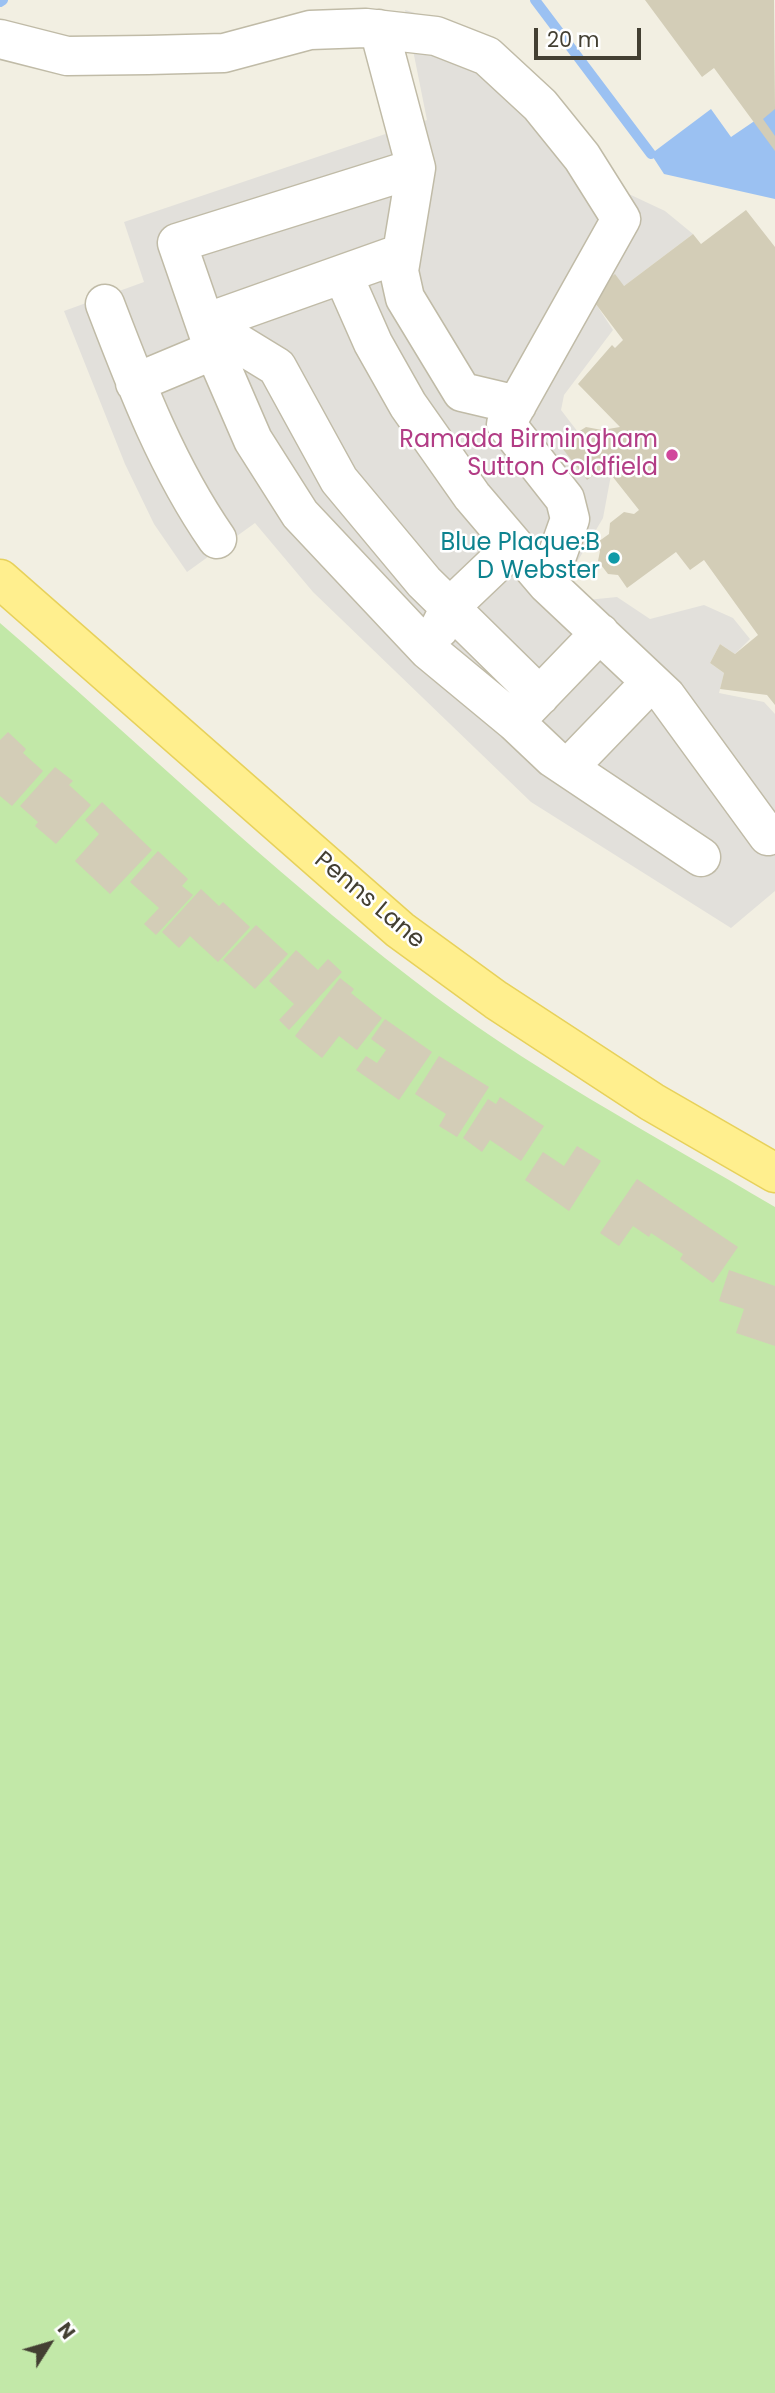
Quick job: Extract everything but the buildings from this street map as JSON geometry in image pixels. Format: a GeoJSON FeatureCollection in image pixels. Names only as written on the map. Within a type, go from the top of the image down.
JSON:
{"type":"FeatureCollection","features":[{"type":"Feature","properties":{"kind":"main road","name":"Penns Lane"},"geometry":{"type":"LineString","coordinates":[[0,579],[400,930],[496,1000],[652,1102],[775,1172]]}},
{"type":"Feature","properties":{"kind":"lane"},"geometry":{"type":"LineString","coordinates":[[0,39],[67,56],[224,53],[310,30],[379,29],[436,36],[487,56],[540,105],[582,157],[621,219],[506,424],[565,499],[570,519],[547,584]]}},
{"type":"Feature","properties":{"kind":"lane"},"geometry":{"type":"LineString","coordinates":[[379,29],[416,168],[399,271],[405,298],[463,392],[517,405]]}},
{"type":"Feature","properties":{"kind":"lane"},"geometry":{"type":"LineString","coordinates":[[416,168],[177,243],[209,337],[253,440],[300,514],[428,650],[527,709]]}},
{"type":"Feature","properties":{"kind":"lane"},"geometry":{"type":"LineString","coordinates":[[135,383],[209,337],[343,275],[402,254]]}},
{"type":"Feature","properties":{"kind":"lane"},"geometry":{"type":"LineString","coordinates":[[343,275],[373,343],[408,405],[472,496],[547,584],[666,696],[768,836]]}},
{"type":"Feature","properties":{"kind":"lane"},"geometry":{"type":"LineString","coordinates":[[105,304],[135,383],[187,497],[217,540]]}},
{"type":"Feature","properties":{"kind":"lane"},"geometry":{"type":"LineString","coordinates":[[209,337],[276,367],[339,480],[424,582],[450,607],[527,709],[553,758],[701,857]]}},
{"type":"Feature","properties":{"kind":"lane"},"geometry":{"type":"LineString","coordinates":[[428,650],[450,607],[514,546]]}},
{"type":"Feature","properties":{"kind":"lane"},"geometry":{"type":"LineString","coordinates":[[527,709],[600,634]]}},
{"type":"Feature","properties":{"kind":"lane"},"geometry":{"type":"LineString","coordinates":[[568,768],[651,681]]}},
{"type":"Feature","properties":{"kind":"green space"},"geometry":{"type":"Polygon","coordinates":[[[0,623],[307,894],[412,979],[544,1071],[775,1207],[775,2393],[0,2393],[0,623]]]}},
{"type":"Feature","properties":{"kind":"shaded area"},"geometry":{"type":"Polygon","coordinates":[[[405,10],[446,22],[616,188],[665,211],[693,234],[624,286],[590,295],[613,330],[564,395],[561,410],[611,475],[603,518],[570,574],[574,590],[587,600],[617,597],[650,619],[704,605],[733,618],[750,639],[735,654],[720,644],[710,663],[724,673],[719,693],[764,702],[775,714],[775,891],[731,928],[531,802],[313,592],[255,523],[187,572],[154,524],[125,464],[64,311],[144,282],[124,222],[427,120],[405,10]]]}},
{"type":"Feature","properties":{"kind":"water"},"geometry":{"type":"Polygon","coordinates":[[[775,107],[775,199],[664,174],[651,154],[711,109],[731,137],[775,107]]]}},
{"type":"Feature","properties":{"kind":"waterway"},"geometry":{"type":"LineString","coordinates":[[535,0],[651,154]]}},
{"type":"Feature","properties":{"kind":"place","name":"Ramada Birmingham Sutton Coldfield"},"geometry":{"type":"Point","coordinates":[672,455]}},
{"type":"Feature","properties":{"kind":"place","name":"Blue Plaque:B D Webster"},"geometry":{"type":"Point","coordinates":[614,558]}}]}
